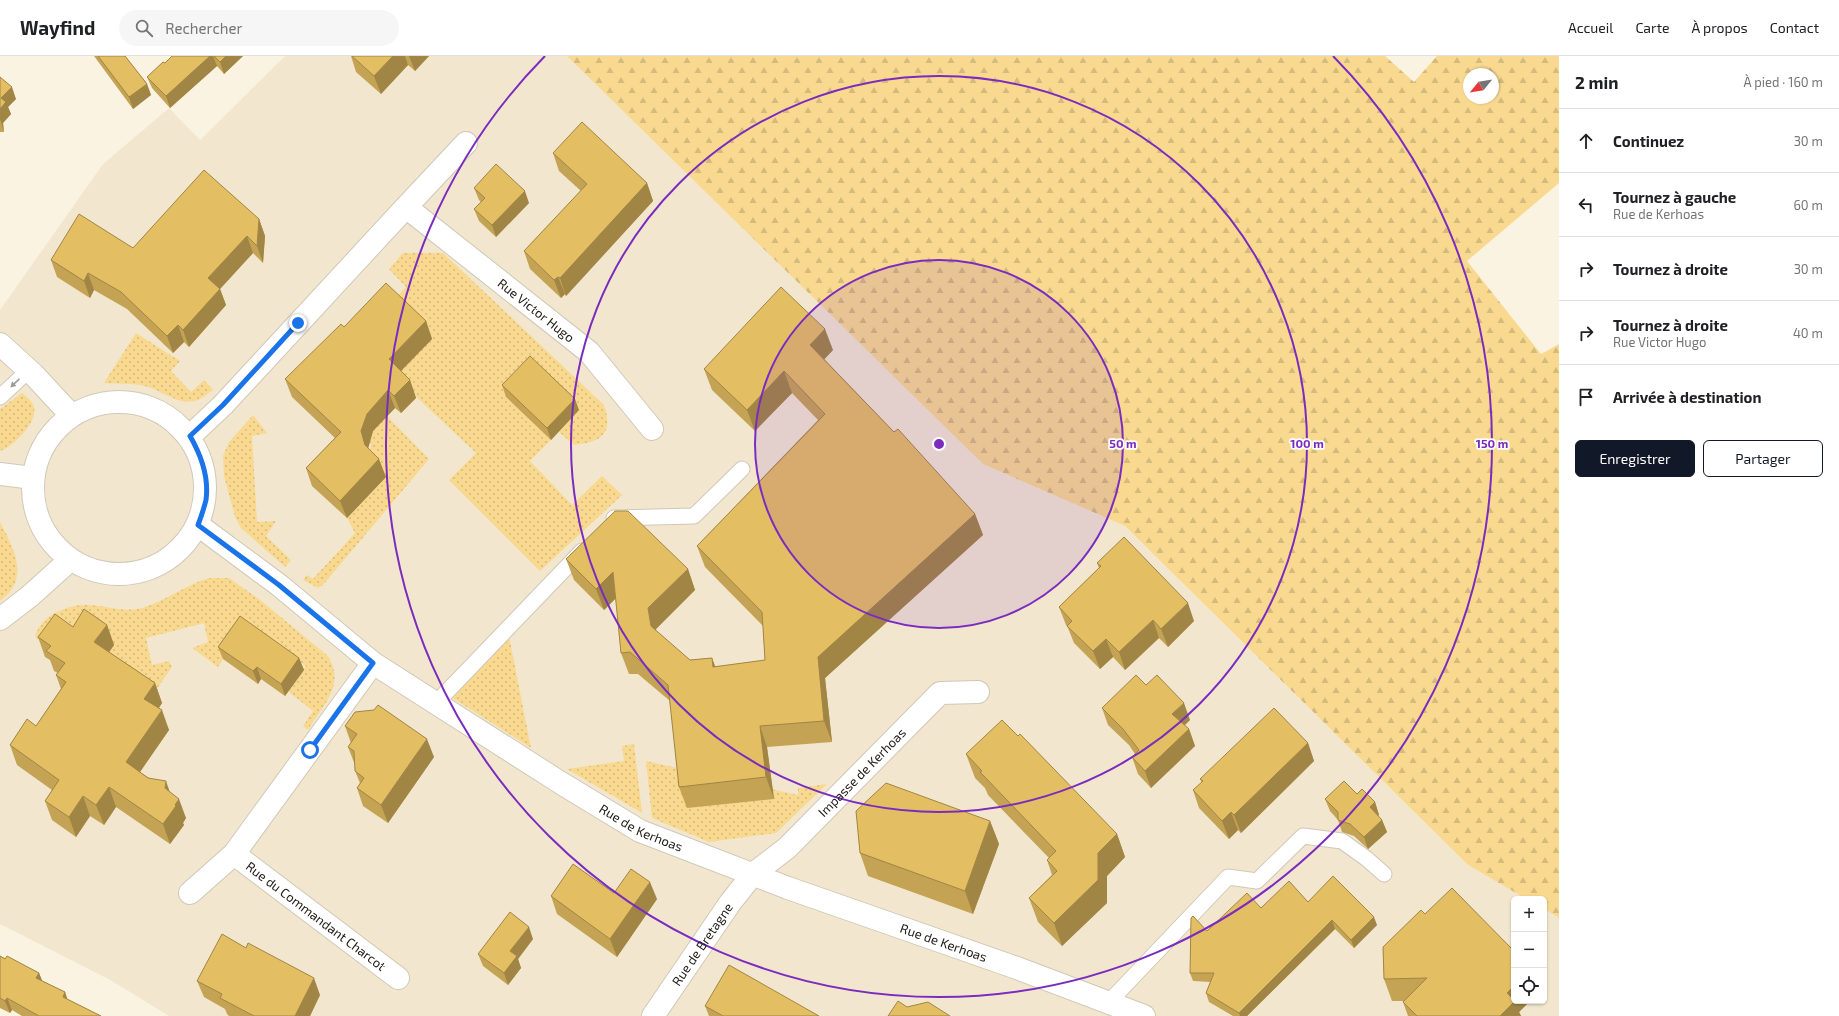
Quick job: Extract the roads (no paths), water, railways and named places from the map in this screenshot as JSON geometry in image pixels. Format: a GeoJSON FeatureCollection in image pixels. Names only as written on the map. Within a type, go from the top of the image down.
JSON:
{"type":"FeatureCollection","features":[{"type":"Feature","properties":{"kind":"street"},"geometry":{"type":"LineString","coordinates":[[190,436],[223,405],[466,143]]}},
{"type":"Feature","properties":{"kind":"street","name":"Rue Victor Hugo"},"geometry":{"type":"LineString","coordinates":[[406,207],[589,352],[652,429]]}},
{"type":"Feature","properties":{"kind":"street"},"geometry":{"type":"LineString","coordinates":[[0,344],[29,370],[71,415]]}},
{"type":"Feature","properties":{"kind":"street"},"geometry":{"type":"LineString","coordinates":[[117,401],[141,404],[164,413],[190,436],[198,450],[205,474],[206,500],[198,525],[181,549],[157,567],[128,575],[98,572],[70,560],[53,544],[40,524],[34,501],[33,478],[40,454],[52,432],[71,415],[93,405],[117,401]]}},
{"type":"Feature","properties":{"kind":"street"},"geometry":{"type":"LineString","coordinates":[[0,474],[33,478]]}},
{"type":"Feature","properties":{"kind":"street","name":"Rue de Kerhoas"},"geometry":{"type":"LineString","coordinates":[[198,525],[279,585],[373,663],[561,783],[640,831],[753,874],[1144,1016]]}},
{"type":"Feature","properties":{"kind":"street"},"geometry":{"type":"LineString","coordinates":[[0,619],[30,596],[70,560]]}},
{"type":"Feature","properties":{"kind":"street","name":"Rue du Commandant Charcot"},"geometry":{"type":"LineString","coordinates":[[190,893],[234,854],[373,663]]}},
{"type":"Feature","properties":{"kind":"street","name":"Impasse de Kerhoas"},"geometry":{"type":"LineString","coordinates":[[753,874],[787,848],[940,693],[978,692]]}},
{"type":"Feature","properties":{"kind":"street","name":"Rue du Commandant Charcot"},"geometry":{"type":"LineString","coordinates":[[234,854],[398,978]]}},
{"type":"Feature","properties":{"kind":"street","name":"Rue de Bretagne"},"geometry":{"type":"LineString","coordinates":[[653,1016],[730,903],[753,874]]}},
{"type":"Feature","properties":{"kind":"lane"},"geometry":{"type":"LineString","coordinates":[[0,397],[29,370]]}},
{"type":"Feature","properties":{"kind":"lane"},"geometry":{"type":"LineString","coordinates":[[603,529],[613,518],[694,516],[742,469]]}},
{"type":"Feature","properties":{"kind":"lane"},"geometry":{"type":"LineString","coordinates":[[436,703],[592,540]]}},
{"type":"Feature","properties":{"kind":"lane"},"geometry":{"type":"LineString","coordinates":[[1108,1002],[1228,877],[1257,881],[1303,836],[1342,841],[1367,859],[1384,874]]}}]}
